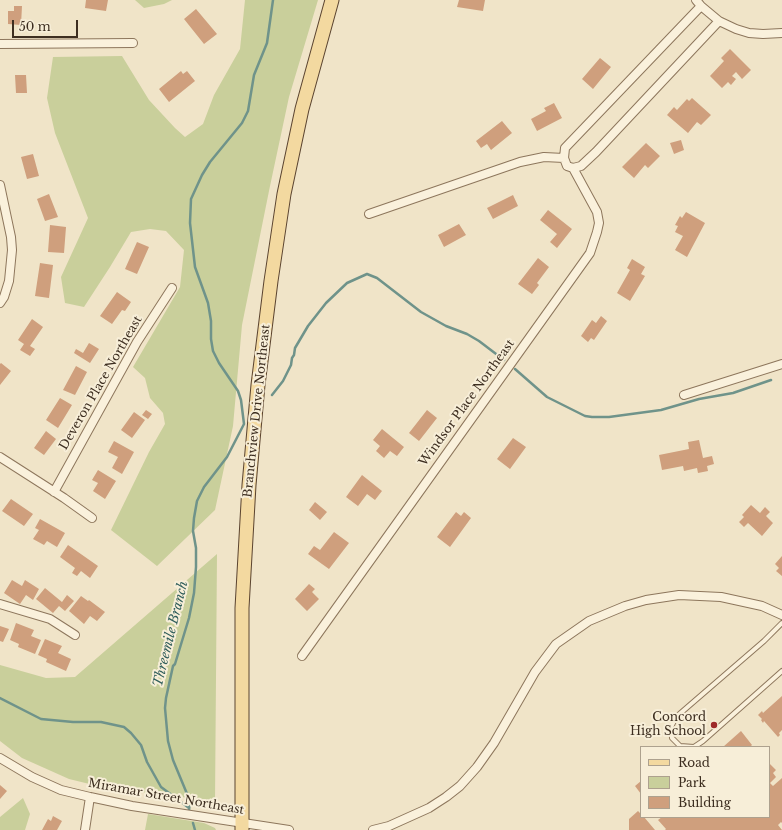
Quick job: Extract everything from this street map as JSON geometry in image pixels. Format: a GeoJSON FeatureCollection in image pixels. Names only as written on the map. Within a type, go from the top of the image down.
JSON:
{"type":"FeatureCollection","features":[{"type":"Feature","properties":{"kind":"main road","name":"Branchview Drive Northeast"},"geometry":{"type":"LineString","coordinates":[[242,826],[242,608],[249,485],[258,385],[284,194],[302,109],[332,0]]}},
{"type":"Feature","properties":{"kind":"street"},"geometry":{"type":"LineString","coordinates":[[369,214],[520,162],[544,157],[564,158],[566,148],[698,3],[719,21],[736,29],[749,33],[782,33]]}},
{"type":"Feature","properties":{"kind":"street"},"geometry":{"type":"LineString","coordinates":[[573,168],[581,166],[596,152],[719,21]]}},
{"type":"Feature","properties":{"kind":"street"},"geometry":{"type":"LineString","coordinates":[[0,44],[133,43]]}},
{"type":"Feature","properties":{"kind":"street","name":"Windsor Place Northeast"},"geometry":{"type":"LineString","coordinates":[[302,656],[590,253],[597,232],[597,212],[573,168],[567,166],[564,158]]}},
{"type":"Feature","properties":{"kind":"street"},"geometry":{"type":"LineString","coordinates":[[0,184],[11,237],[12,250],[9,281],[4,297],[0,303]]}},
{"type":"Feature","properties":{"kind":"street","name":"Deveron Place Northeast"},"geometry":{"type":"LineString","coordinates":[[54,492],[136,342],[172,288]]}},
{"type":"Feature","properties":{"kind":"street"},"geometry":{"type":"LineString","coordinates":[[684,395],[782,364]]}},
{"type":"Feature","properties":{"kind":"street"},"geometry":{"type":"LineString","coordinates":[[0,457],[92,518]]}},
{"type":"Feature","properties":{"kind":"street"},"geometry":{"type":"LineString","coordinates":[[373,830],[389,826],[428,808],[460,786],[477,767],[494,743],[524,689],[556,644],[589,621],[625,606],[646,600],[679,595],[721,597],[762,606],[782,615]]}},
{"type":"Feature","properties":{"kind":"street"},"geometry":{"type":"LineString","coordinates":[[0,604],[50,619],[75,635]]}},
{"type":"Feature","properties":{"kind":"street","name":"Miramar Street Northeast"},"geometry":{"type":"LineString","coordinates":[[0,758],[32,777],[61,790],[140,807],[242,826],[289,830]]}},
{"type":"Feature","properties":{"kind":"street"},"geometry":{"type":"LineString","coordinates":[[85,830],[90,797]]}},
{"type":"Feature","properties":{"kind":"lane"},"geometry":{"type":"LineString","coordinates":[[680,746],[672,738],[671,727],[676,717],[764,641],[782,623]]}},
{"type":"Feature","properties":{"kind":"lane"},"geometry":{"type":"LineString","coordinates":[[696,746],[782,671]]}},
{"type":"Feature","properties":{"kind":"green space"},"geometry":{"type":"Polygon","coordinates":[[[135,0],[172,0],[164,4],[144,8],[135,0]]]}},
{"type":"Feature","properties":{"kind":"green space"},"geometry":{"type":"Polygon","coordinates":[[[245,0],[318,0],[289,97],[270,186],[242,325],[233,426],[215,510],[157,566],[111,530],[149,452],[165,424],[163,413],[150,398],[145,378],[133,367],[180,287],[184,250],[166,231],[150,229],[131,232],[84,307],[65,303],[61,277],[88,218],[55,133],[47,98],[53,57],[122,56],[149,100],[185,137],[203,124],[214,95],[240,49],[245,0]]]}},
{"type":"Feature","properties":{"kind":"green space"},"geometry":{"type":"Polygon","coordinates":[[[217,554],[215,801],[106,788],[69,779],[22,758],[0,741],[0,665],[46,678],[75,677],[217,554]]]}},
{"type":"Feature","properties":{"kind":"green space"},"geometry":{"type":"Polygon","coordinates":[[[23,798],[30,814],[25,830],[0,830],[0,817],[23,798]]]}},
{"type":"Feature","properties":{"kind":"green space"},"geometry":{"type":"Polygon","coordinates":[[[148,814],[204,823],[215,828],[216,830],[145,830],[148,814]]]}},
{"type":"Feature","properties":{"kind":"building"},"geometry":{"type":"Polygon","coordinates":[[[86,0],[108,0],[106,11],[85,8],[86,0]]]}},
{"type":"Feature","properties":{"kind":"building"},"geometry":{"type":"Polygon","coordinates":[[[459,0],[485,0],[483,11],[457,7],[459,0]]]}},
{"type":"Feature","properties":{"kind":"building"},"geometry":{"type":"Polygon","coordinates":[[[14,6],[22,6],[21,25],[8,24],[8,11],[14,11],[14,6]]]}},
{"type":"Feature","properties":{"kind":"building"},"geometry":{"type":"Polygon","coordinates":[[[196,9],[217,34],[204,44],[184,19],[196,9]]]}},
{"type":"Feature","properties":{"kind":"building"},"geometry":{"type":"Polygon","coordinates":[[[730,49],[751,70],[742,79],[736,72],[732,76],[736,79],[731,85],[728,82],[722,88],[710,76],[724,61],[721,58],[730,49]]]}},
{"type":"Feature","properties":{"kind":"building"},"geometry":{"type":"Polygon","coordinates":[[[600,58],[611,67],[593,89],[582,79],[600,58]]]}},
{"type":"Feature","properties":{"kind":"building"},"geometry":{"type":"Polygon","coordinates":[[[181,71],[183,74],[187,71],[195,81],[169,102],[159,89],[181,71]]]}},
{"type":"Feature","properties":{"kind":"building"},"geometry":{"type":"Polygon","coordinates":[[[15,75],[26,75],[27,93],[16,93],[15,75]]]}},
{"type":"Feature","properties":{"kind":"building"},"geometry":{"type":"Polygon","coordinates":[[[692,98],[711,115],[701,125],[697,122],[688,133],[667,115],[674,107],[677,110],[687,99],[689,101],[692,98]]]}},
{"type":"Feature","properties":{"kind":"building"},"geometry":{"type":"Polygon","coordinates":[[[554,103],[562,118],[537,131],[531,119],[546,111],[544,108],[554,103]]]}},
{"type":"Feature","properties":{"kind":"building"},"geometry":{"type":"Polygon","coordinates":[[[502,121],[512,133],[491,150],[487,144],[481,148],[476,141],[502,121]]]}},
{"type":"Feature","properties":{"kind":"building"},"geometry":{"type":"Polygon","coordinates":[[[681,140],[684,150],[674,154],[670,143],[681,140]]]}},
{"type":"Feature","properties":{"kind":"building"},"geometry":{"type":"Polygon","coordinates":[[[646,143],[660,156],[648,168],[645,165],[634,178],[622,167],[646,143]]]}},
{"type":"Feature","properties":{"kind":"building"},"geometry":{"type":"Polygon","coordinates":[[[33,154],[39,176],[27,179],[21,157],[33,154]]]}},
{"type":"Feature","properties":{"kind":"building"},"geometry":{"type":"Polygon","coordinates":[[[49,194],[58,217],[45,221],[37,199],[49,194]]]}},
{"type":"Feature","properties":{"kind":"building"},"geometry":{"type":"Polygon","coordinates":[[[513,195],[518,206],[493,219],[487,208],[513,195]]]}},
{"type":"Feature","properties":{"kind":"building"},"geometry":{"type":"Polygon","coordinates":[[[548,210],[572,229],[557,248],[550,242],[557,234],[540,220],[548,210]]]}},
{"type":"Feature","properties":{"kind":"building"},"geometry":{"type":"Polygon","coordinates":[[[686,212],[705,223],[687,257],[675,250],[683,236],[675,232],[678,226],[675,225],[680,216],[682,218],[686,212]]]}},
{"type":"Feature","properties":{"kind":"building"},"geometry":{"type":"Polygon","coordinates":[[[459,224],[466,235],[444,247],[438,235],[459,224]]]}},
{"type":"Feature","properties":{"kind":"building"},"geometry":{"type":"Polygon","coordinates":[[[50,225],[66,227],[64,253],[48,252],[50,225]]]}},
{"type":"Feature","properties":{"kind":"building"},"geometry":{"type":"Polygon","coordinates":[[[137,242],[149,247],[137,274],[125,269],[137,242]]]}},
{"type":"Feature","properties":{"kind":"building"},"geometry":{"type":"Polygon","coordinates":[[[538,258],[549,267],[537,283],[539,285],[532,294],[518,284],[538,258]]]}},
{"type":"Feature","properties":{"kind":"building"},"geometry":{"type":"Polygon","coordinates":[[[632,259],[645,267],[641,274],[645,276],[630,301],[617,293],[630,270],[627,268],[632,259]]]}},
{"type":"Feature","properties":{"kind":"building"},"geometry":{"type":"Polygon","coordinates":[[[40,263],[53,265],[49,298],[35,296],[40,263]]]}},
{"type":"Feature","properties":{"kind":"building"},"geometry":{"type":"Polygon","coordinates":[[[117,292],[131,302],[125,311],[122,310],[112,324],[100,316],[117,292]]]}},
{"type":"Feature","properties":{"kind":"building"},"geometry":{"type":"Polygon","coordinates":[[[601,316],[607,321],[594,340],[591,338],[588,342],[581,336],[592,320],[596,323],[601,316]]]}},
{"type":"Feature","properties":{"kind":"building"},"geometry":{"type":"Polygon","coordinates":[[[32,319],[43,327],[30,346],[35,349],[30,356],[20,350],[24,344],[18,340],[32,319]]]}},
{"type":"Feature","properties":{"kind":"building"},"geometry":{"type":"Polygon","coordinates":[[[89,343],[99,349],[90,363],[74,353],[76,349],[83,353],[89,343]]]}},
{"type":"Feature","properties":{"kind":"building"},"geometry":{"type":"Polygon","coordinates":[[[1,363],[11,371],[0,385],[0,364],[1,363]]]}},
{"type":"Feature","properties":{"kind":"building"},"geometry":{"type":"Polygon","coordinates":[[[76,366],[87,372],[75,395],[63,390],[76,366]]]}},
{"type":"Feature","properties":{"kind":"building"},"geometry":{"type":"Polygon","coordinates":[[[60,398],[72,405],[58,428],[46,420],[60,398]]]}},
{"type":"Feature","properties":{"kind":"building"},"geometry":{"type":"Polygon","coordinates":[[[146,410],[152,414],[148,419],[142,415],[146,410]]]}},
{"type":"Feature","properties":{"kind":"building"},"geometry":{"type":"Polygon","coordinates":[[[427,410],[437,418],[419,441],[409,433],[427,410]]]}},
{"type":"Feature","properties":{"kind":"building"},"geometry":{"type":"Polygon","coordinates":[[[134,412],[145,420],[132,438],[121,430],[134,412]]]}},
{"type":"Feature","properties":{"kind":"building"},"geometry":{"type":"Polygon","coordinates":[[[382,429],[404,447],[397,456],[390,451],[384,458],[376,451],[380,446],[373,440],[382,429]]]}},
{"type":"Feature","properties":{"kind":"building"},"geometry":{"type":"Polygon","coordinates":[[[46,431],[56,439],[44,455],[34,448],[46,431]]]}},
{"type":"Feature","properties":{"kind":"building"},"geometry":{"type":"Polygon","coordinates":[[[513,438],[526,447],[510,469],[497,459],[513,438]]]}},
{"type":"Feature","properties":{"kind":"building"},"geometry":{"type":"Polygon","coordinates":[[[699,440],[703,458],[712,456],[714,464],[707,466],[708,471],[698,473],[697,468],[684,471],[683,466],[662,470],[659,455],[689,449],[688,442],[699,440]]]}},
{"type":"Feature","properties":{"kind":"building"},"geometry":{"type":"Polygon","coordinates":[[[114,441],[134,452],[122,474],[112,468],[118,457],[108,452],[114,441]]]}},
{"type":"Feature","properties":{"kind":"building"},"geometry":{"type":"Polygon","coordinates":[[[98,470],[116,481],[105,499],[93,491],[98,483],[92,480],[98,470]]]}},
{"type":"Feature","properties":{"kind":"building"},"geometry":{"type":"Polygon","coordinates":[[[362,475],[382,491],[375,500],[367,494],[358,506],[346,497],[362,475]]]}},
{"type":"Feature","properties":{"kind":"building"},"geometry":{"type":"Polygon","coordinates":[[[11,499],[33,514],[24,526],[2,511],[11,499]]]}},
{"type":"Feature","properties":{"kind":"building"},"geometry":{"type":"Polygon","coordinates":[[[315,502],[327,512],[320,520],[309,510],[315,502]]]}},
{"type":"Feature","properties":{"kind":"building"},"geometry":{"type":"Polygon","coordinates":[[[751,505],[760,513],[765,507],[770,512],[766,516],[773,523],[762,536],[748,523],[744,527],[739,522],[744,517],[742,515],[751,505]]]}},
{"type":"Feature","properties":{"kind":"building"},"geometry":{"type":"Polygon","coordinates":[[[456,512],[461,516],[464,512],[471,518],[450,547],[437,537],[456,512]]]}},
{"type":"Feature","properties":{"kind":"building"},"geometry":{"type":"Polygon","coordinates":[[[40,519],[65,533],[57,547],[47,541],[44,545],[33,539],[39,530],[35,528],[40,519]]]}},
{"type":"Feature","properties":{"kind":"building"},"geometry":{"type":"Polygon","coordinates":[[[334,532],[349,543],[329,569],[308,554],[314,546],[320,550],[334,532]]]}},
{"type":"Feature","properties":{"kind":"building"},"geometry":{"type":"Polygon","coordinates":[[[68,545],[98,566],[90,578],[81,571],[77,576],[72,573],[75,568],[60,557],[68,545]]]}},
{"type":"Feature","properties":{"kind":"building"},"geometry":{"type":"Polygon","coordinates":[[[782,556],[782,576],[776,571],[779,568],[775,564],[782,556]]]}},
{"type":"Feature","properties":{"kind":"building"},"geometry":{"type":"Polygon","coordinates":[[[12,580],[22,586],[25,580],[39,589],[33,600],[26,595],[20,604],[4,593],[12,580]]]}},
{"type":"Feature","properties":{"kind":"building"},"geometry":{"type":"Polygon","coordinates":[[[309,584],[315,589],[312,592],[319,599],[307,611],[295,599],[309,584]]]}},
{"type":"Feature","properties":{"kind":"building"},"geometry":{"type":"Polygon","coordinates":[[[45,588],[62,602],[67,595],[74,601],[65,611],[59,606],[53,613],[36,599],[45,588]]]}},
{"type":"Feature","properties":{"kind":"building"},"geometry":{"type":"Polygon","coordinates":[[[81,596],[105,612],[97,621],[90,616],[84,624],[69,611],[81,596]]]}},
{"type":"Feature","properties":{"kind":"building"},"geometry":{"type":"Polygon","coordinates":[[[16,623],[34,630],[31,636],[41,640],[35,654],[18,647],[19,644],[10,640],[16,623]]]}},
{"type":"Feature","properties":{"kind":"building"},"geometry":{"type":"Polygon","coordinates":[[[0,626],[9,629],[3,642],[0,641],[0,626]]]}},
{"type":"Feature","properties":{"kind":"building"},"geometry":{"type":"Polygon","coordinates":[[[45,639],[62,646],[58,653],[71,659],[66,671],[46,662],[47,659],[38,655],[45,639]]]}},
{"type":"Feature","properties":{"kind":"building"},"geometry":{"type":"Polygon","coordinates":[[[782,696],[782,730],[778,737],[764,721],[763,723],[761,720],[762,719],[758,715],[762,711],[763,713],[782,696]]]}},
{"type":"Feature","properties":{"kind":"building"},"geometry":{"type":"Polygon","coordinates":[[[741,731],[752,745],[751,746],[724,746],[741,731]]]}},
{"type":"Feature","properties":{"kind":"building"},"geometry":{"type":"Polygon","coordinates":[[[770,764],[776,770],[773,773],[776,777],[770,783],[770,764]]]}},
{"type":"Feature","properties":{"kind":"building"},"geometry":{"type":"Polygon","coordinates":[[[782,778],[782,823],[781,822],[778,825],[782,830],[665,830],[666,829],[658,820],[661,818],[770,818],[770,783],[773,786],[782,778]]]}},
{"type":"Feature","properties":{"kind":"building"},"geometry":{"type":"Polygon","coordinates":[[[640,782],[640,793],[635,786],[640,782]]]}},
{"type":"Feature","properties":{"kind":"building"},"geometry":{"type":"Polygon","coordinates":[[[0,785],[7,791],[0,799],[0,785]]]}},
{"type":"Feature","properties":{"kind":"building"},"geometry":{"type":"Polygon","coordinates":[[[638,811],[640,813],[640,818],[645,818],[655,830],[629,830],[629,819],[638,811]]]}},
{"type":"Feature","properties":{"kind":"building"},"geometry":{"type":"Polygon","coordinates":[[[53,816],[62,821],[57,830],[42,830],[48,819],[51,821],[53,816]]]}},
{"type":"Feature","properties":{"kind":"waterway","name":"Threemile Branch"},"geometry":{"type":"LineString","coordinates":[[189,810],[190,801],[173,760],[168,741],[165,708],[166,698],[173,666],[175,664],[189,618],[194,593],[196,548],[193,531],[197,501],[204,487],[227,457],[244,424],[241,400],[238,391],[219,363],[213,351],[208,303],[195,267],[190,223],[191,199],[210,162],[242,123],[248,111],[254,75],[267,43],[273,0]]}},
{"type":"Feature","properties":{"kind":"waterway"},"geometry":{"type":"LineString","coordinates":[[272,395],[283,381],[291,365],[295,348],[308,326],[326,303],[347,283],[367,274],[377,278],[421,312],[446,326],[467,334],[504,360]]}},
{"type":"Feature","properties":{"kind":"waterway"},"geometry":{"type":"LineString","coordinates":[[515,369],[547,397],[585,416],[592,417],[609,417],[661,410],[699,399],[733,393],[771,380]]}},
{"type":"Feature","properties":{"kind":"waterway"},"geometry":{"type":"LineString","coordinates":[[0,698],[41,719],[73,722],[101,722],[124,727],[141,745],[147,762],[161,787],[189,808]]}},
{"type":"Feature","properties":{"kind":"waterway","name":"Threemile Branch"},"geometry":{"type":"LineString","coordinates":[[193,823],[195,830]]}},
{"type":"Feature","properties":{"kind":"place","name":"Concord High School"},"geometry":{"type":"Point","coordinates":[714,725]}}]}
